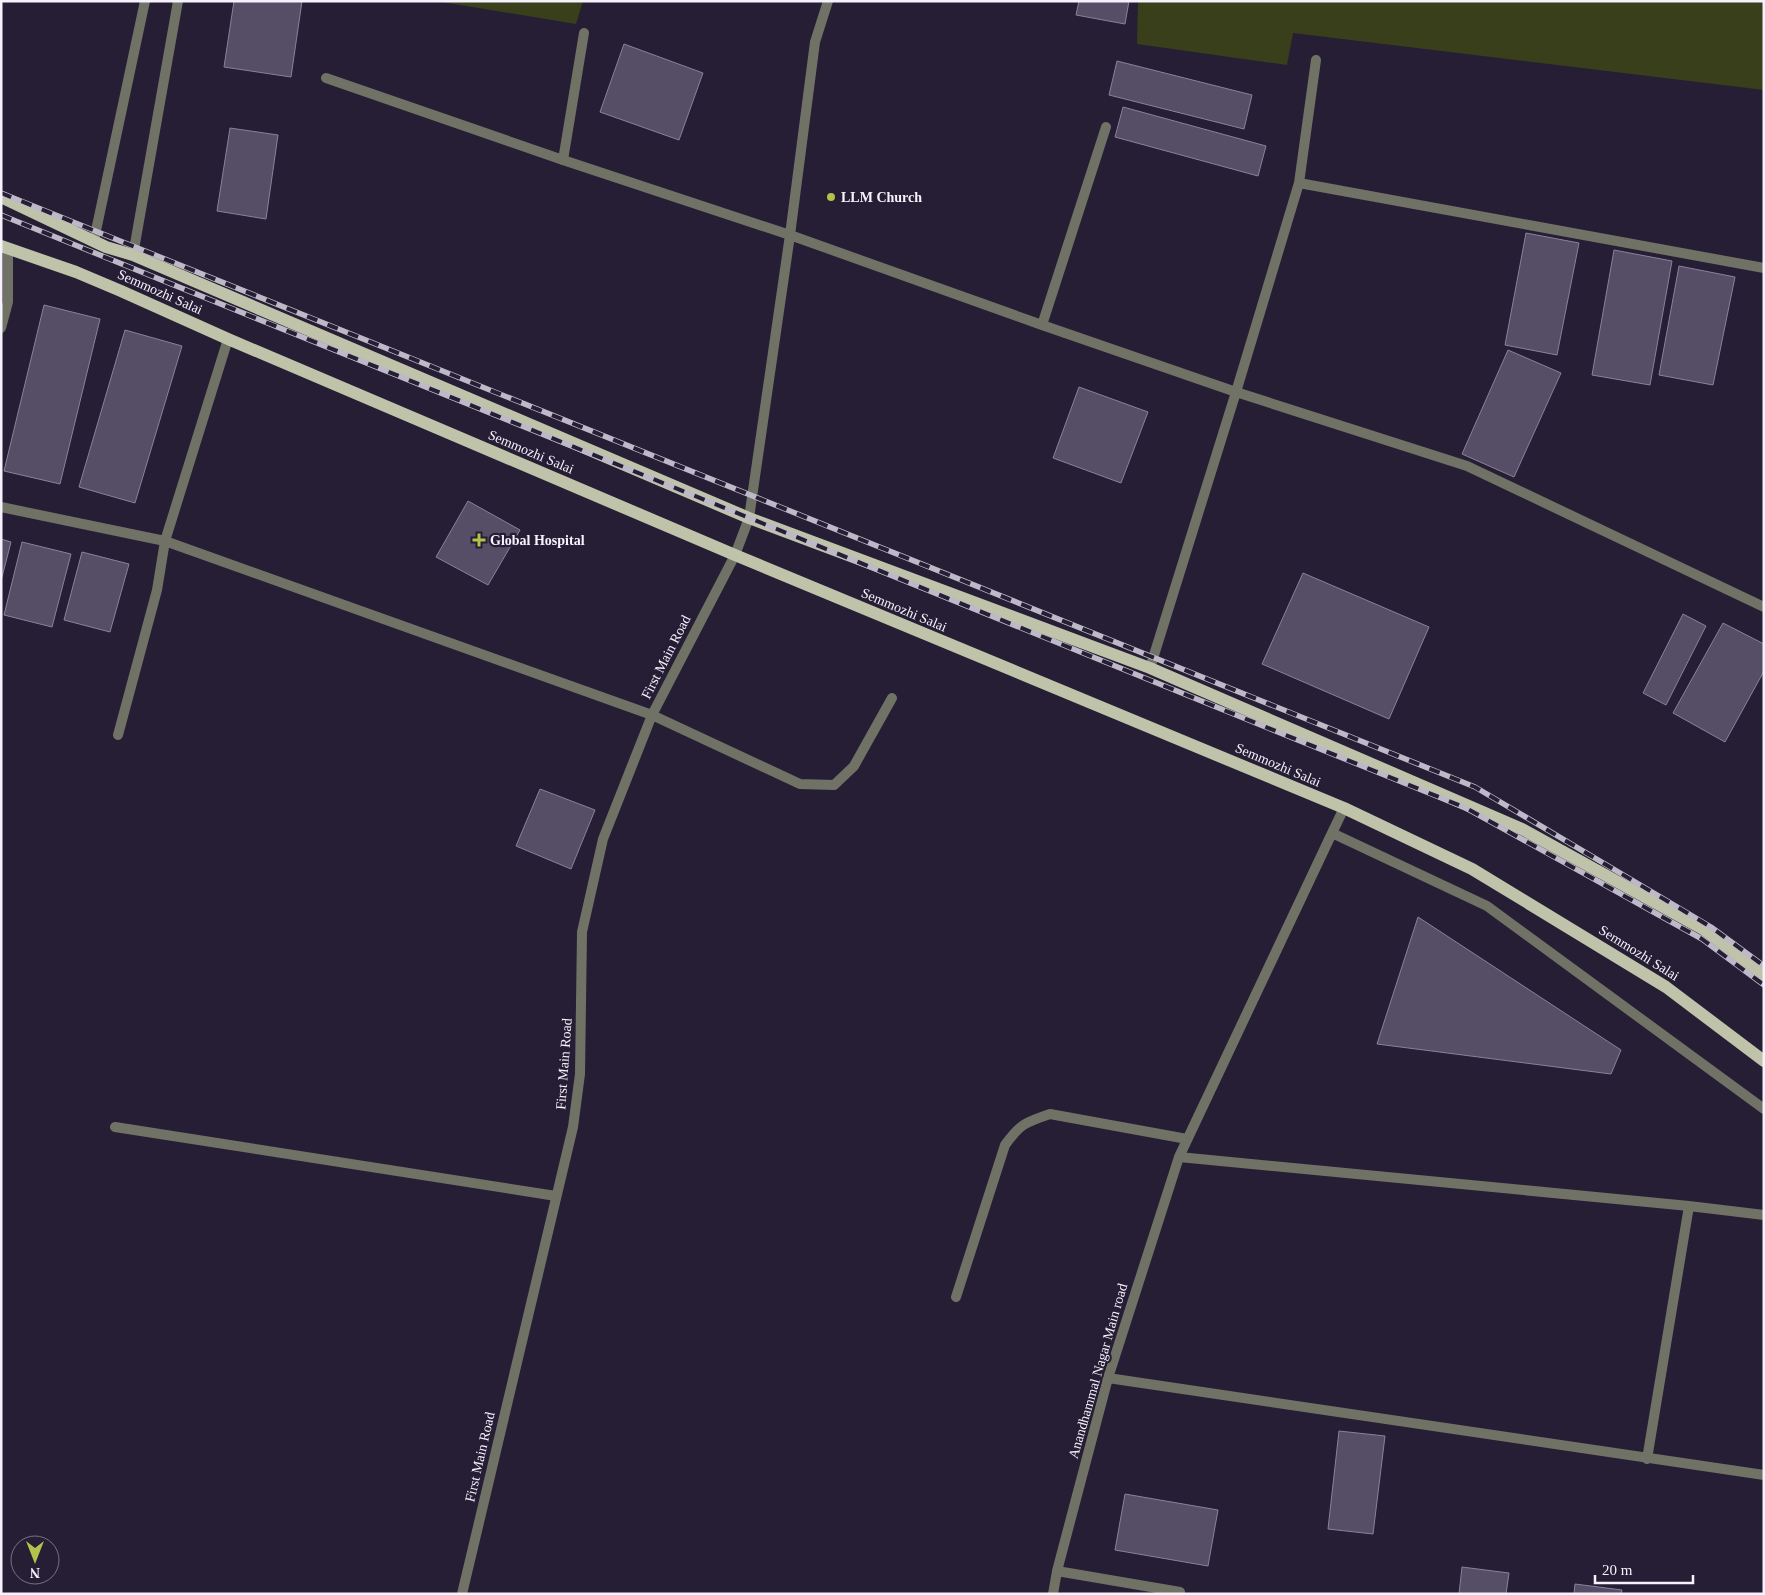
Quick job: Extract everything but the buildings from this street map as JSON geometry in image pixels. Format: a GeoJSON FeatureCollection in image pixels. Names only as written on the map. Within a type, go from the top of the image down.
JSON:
{"type":"FeatureCollection","features":[{"type":"Feature","properties":{"kind":"main road","name":"Semmozhi Salai"},"geometry":{"type":"LineString","coordinates":[[1,197],[106,246],[133,255],[749,518],[1150,668],[1522,829],[1703,929],[1764,975]]}},
{"type":"Feature","properties":{"kind":"main road","name":"Semmozhi Salai"},"geometry":{"type":"LineString","coordinates":[[5,247],[76,272],[734,555],[1344,808],[1472,869],[1666,987],[1764,1061]]}},
{"type":"Feature","properties":{"kind":"street"},"geometry":{"type":"LineString","coordinates":[[94,240],[145,1]]}},
{"type":"Feature","properties":{"kind":"street"},"geometry":{"type":"LineString","coordinates":[[133,255],[178,1]]}},
{"type":"Feature","properties":{"kind":"street","name":"First Main Road"},"geometry":{"type":"LineString","coordinates":[[462,1594],[573,1127],[580,1074],[582,932],[603,839],[652,715],[734,555],[749,518],[790,235],[815,42],[828,1]]}},
{"type":"Feature","properties":{"kind":"street"},"geometry":{"type":"LineString","coordinates":[[563,160],[584,33]]}},
{"type":"Feature","properties":{"kind":"street"},"geometry":{"type":"LineString","coordinates":[[1150,668],[1299,183],[1316,60]]}},
{"type":"Feature","properties":{"kind":"street"},"geometry":{"type":"LineString","coordinates":[[326,78],[563,160],[790,235],[1042,326],[1236,392],[1467,466],[1764,607]]}},
{"type":"Feature","properties":{"kind":"street"},"geometry":{"type":"LineString","coordinates":[[1042,326],[1106,127]]}},
{"type":"Feature","properties":{"kind":"street"},"geometry":{"type":"LineString","coordinates":[[1299,183],[1764,268]]}},
{"type":"Feature","properties":{"kind":"street"},"geometry":{"type":"LineString","coordinates":[[1,328],[8,302],[5,247]]}},
{"type":"Feature","properties":{"kind":"street"},"geometry":{"type":"LineString","coordinates":[[118,735],[156,590],[166,541],[228,339]]}},
{"type":"Feature","properties":{"kind":"street"},"geometry":{"type":"LineString","coordinates":[[1,507],[166,541],[652,715],[800,784],[834,785],[854,766],[892,698]]}},
{"type":"Feature","properties":{"kind":"street","name":"Anandhammal Nagar Main road"},"geometry":{"type":"LineString","coordinates":[[1053,1594],[1057,1571],[1108,1378],[1179,1158],[1344,808]]}},
{"type":"Feature","properties":{"kind":"street"},"geometry":{"type":"LineString","coordinates":[[1332,832],[1487,906],[1764,1108]]}},
{"type":"Feature","properties":{"kind":"street"},"geometry":{"type":"LineString","coordinates":[[956,1297],[1005,1145],[1016,1130],[1032,1120],[1050,1114],[1187,1139]]}},
{"type":"Feature","properties":{"kind":"street"},"geometry":{"type":"LineString","coordinates":[[115,1127],[556,1196]]}},
{"type":"Feature","properties":{"kind":"street"},"geometry":{"type":"LineString","coordinates":[[1179,1158],[1689,1206],[1764,1215]]}},
{"type":"Feature","properties":{"kind":"street"},"geometry":{"type":"LineString","coordinates":[[1647,1459],[1689,1206]]}},
{"type":"Feature","properties":{"kind":"street"},"geometry":{"type":"LineString","coordinates":[[1108,1378],[1764,1475]]}},
{"type":"Feature","properties":{"kind":"street"},"geometry":{"type":"LineString","coordinates":[[1057,1571],[1180,1592]]}},
{"type":"Feature","properties":{"kind":"green space"},"geometry":{"type":"Polygon","coordinates":[[[436,1],[583,1],[576,24],[436,1]]]}},
{"type":"Feature","properties":{"kind":"green space"},"geometry":{"type":"Polygon","coordinates":[[[1138,1],[1764,1],[1764,90],[1293,33],[1287,65],[1137,44],[1138,1]]]}},
{"type":"Feature","properties":{"kind":"railway"},"geometry":{"type":"LineString","coordinates":[[1,193],[1475,787],[1711,927],[1764,966]]}},
{"type":"Feature","properties":{"kind":"railway"},"geometry":{"type":"LineString","coordinates":[[1,215],[1466,808],[1702,939],[1764,985]]}},
{"type":"Feature","properties":{"kind":"place","name":"LLM Church"},"geometry":{"type":"Point","coordinates":[831,197]}},
{"type":"Feature","properties":{"kind":"place","name":"Global Hospital"},"geometry":{"type":"Point","coordinates":[479,540]}}]}
